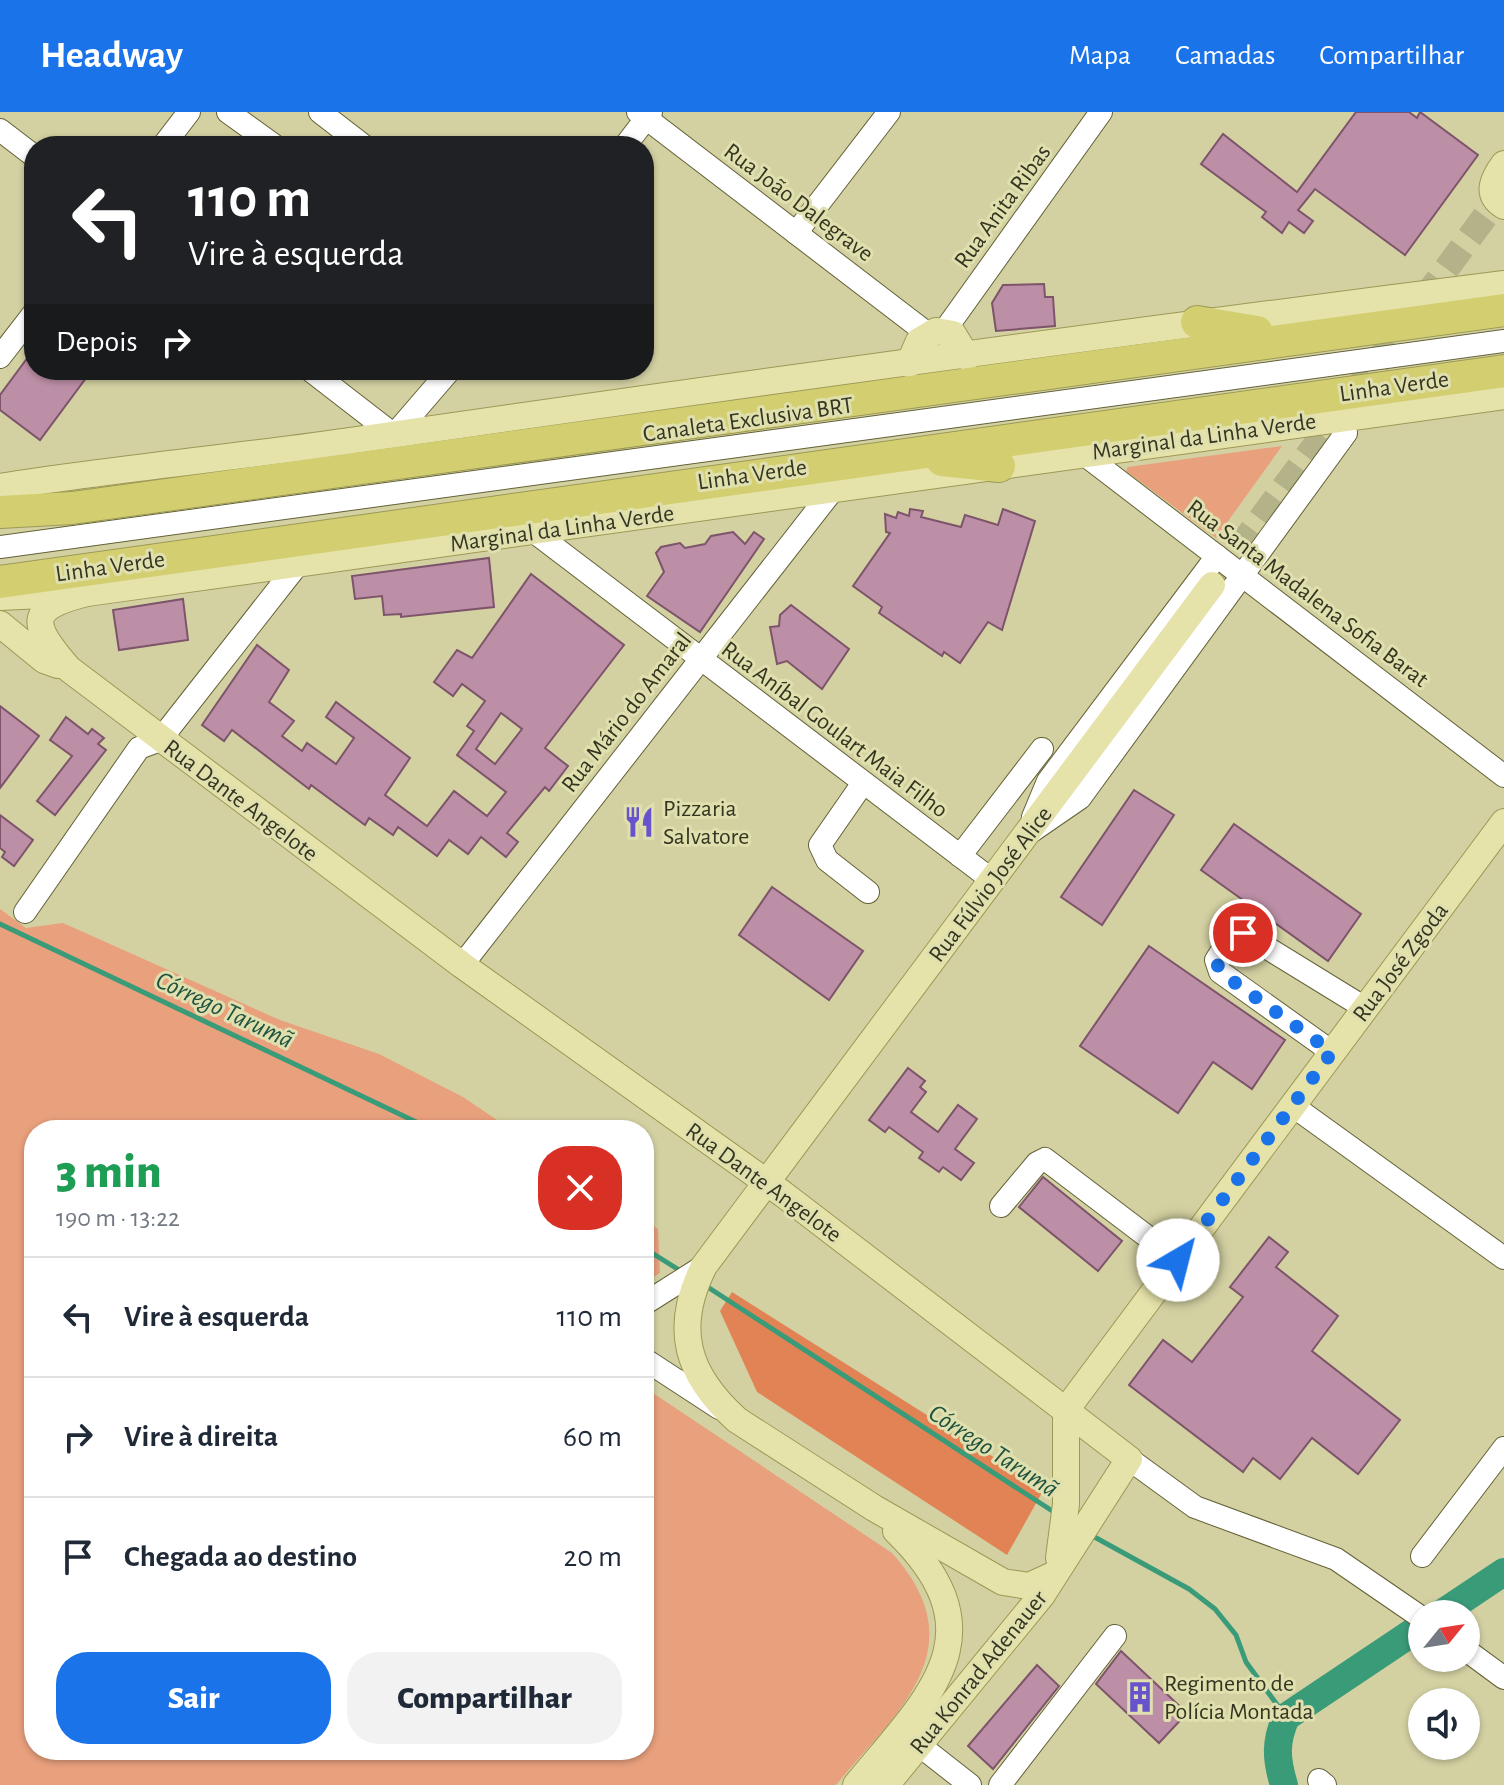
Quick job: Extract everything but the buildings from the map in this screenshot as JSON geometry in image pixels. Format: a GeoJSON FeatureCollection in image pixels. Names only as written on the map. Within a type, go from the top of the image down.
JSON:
{"type":"FeatureCollection","features":[{"type":"Feature","properties":{"kind":"highway"},"geometry":{"type":"LineString","coordinates":[[0,512],[72,508],[1504,310]]}},
{"type":"Feature","properties":{"kind":"highway"},"geometry":{"type":"LineString","coordinates":[[1197,322],[1292,337]]}},
{"type":"Feature","properties":{"kind":"highway","name":"Linha Verde"},"geometry":{"type":"LineString","coordinates":[[0,582],[887,455],[1504,371]]}},
{"type":"Feature","properties":{"kind":"highway"},"geometry":{"type":"LineString","coordinates":[[887,455],[999,466]]}},
{"type":"Feature","properties":{"kind":"main road"},"geometry":{"type":"LineString","coordinates":[[1504,164],[1494,178],[1491,189],[1494,199],[1504,206]]}},
{"type":"Feature","properties":{"kind":"main road"},"geometry":{"type":"LineString","coordinates":[[0,487],[967,357],[1197,322],[1504,284]]}},
{"type":"Feature","properties":{"kind":"main road"},"geometry":{"type":"LineString","coordinates":[[909,364],[919,341],[936,332],[960,341],[967,357]]}},
{"type":"Feature","properties":{"kind":"main road","name":"Marginal da Linha Verde"},"geometry":{"type":"LineString","coordinates":[[0,597],[87,593],[832,491],[1081,452],[1504,396]]}},
{"type":"Feature","properties":{"kind":"main road","name":"Rua Fúlvio José Alice"},"geometry":{"type":"LineString","coordinates":[[686,1288],[1212,585]]}},
{"type":"Feature","properties":{"kind":"main road","name":"Rua Dante Angelote"},"geometry":{"type":"LineString","coordinates":[[87,593],[56,601],[46,607],[41,619],[46,640],[69,669],[462,965],[766,1182],[1129,1459]]}},
{"type":"Feature","properties":{"kind":"main road","name":"Rua Dante Angelote"},"geometry":{"type":"LineString","coordinates":[[0,624],[44,660],[69,669]]}},
{"type":"Feature","properties":{"kind":"main road","name":"Rua José Zgoda"},"geometry":{"type":"LineString","coordinates":[[1066,1410],[1504,822]]}},
{"type":"Feature","properties":{"kind":"main road"},"geometry":{"type":"LineString","coordinates":[[686,1288],[686,1322],[691,1357],[706,1388],[737,1420],[874,1508],[1003,1582],[1029,1586],[1055,1572]]}},
{"type":"Feature","properties":{"kind":"main road","name":"Rua Konrad Adenauer"},"geometry":{"type":"LineString","coordinates":[[886,1785],[1027,1614],[1055,1572],[1068,1540],[1066,1410]]}},
{"type":"Feature","properties":{"kind":"main road"},"geometry":{"type":"LineString","coordinates":[[1068,1540],[1090,1518],[1129,1459]]}},
{"type":"Feature","properties":{"kind":"main road","name":"Rua Konrad Adenauer"},"geometry":{"type":"LineString","coordinates":[[856,1785],[927,1699],[944,1666],[949,1629],[942,1590],[931,1569],[874,1508]]}},
{"type":"Feature","properties":{"kind":"street"},"geometry":{"type":"LineString","coordinates":[[171,136],[189,112]]}},
{"type":"Feature","properties":{"kind":"street"},"geometry":{"type":"LineString","coordinates":[[228,112],[261,136]]}},
{"type":"Feature","properties":{"kind":"street"},"geometry":{"type":"LineString","coordinates":[[320,112],[351,136]]}},
{"type":"Feature","properties":{"kind":"street"},"geometry":{"type":"LineString","coordinates":[[796,233],[889,112]]}},
{"type":"Feature","properties":{"kind":"street","name":"Rua Anita Ribas"},"geometry":{"type":"LineString","coordinates":[[936,332],[1101,112]]}},
{"type":"Feature","properties":{"kind":"street"},"geometry":{"type":"LineString","coordinates":[[631,136],[645,114]]}},
{"type":"Feature","properties":{"kind":"street","name":"Rua João Dalegrave"},"geometry":{"type":"LineString","coordinates":[[645,114],[796,233],[936,332]]}},
{"type":"Feature","properties":{"kind":"street"},"geometry":{"type":"LineString","coordinates":[[0,130],[24,148]]}},
{"type":"Feature","properties":{"kind":"street"},"geometry":{"type":"LineString","coordinates":[[0,357],[24,326]]}},
{"type":"Feature","properties":{"kind":"street","name":"Canaleta Exclusiva BRT"},"geometry":{"type":"LineString","coordinates":[[0,547],[1504,341]]}},
{"type":"Feature","properties":{"kind":"street"},"geometry":{"type":"LineString","coordinates":[[323,380],[394,435],[442,380]]}},
{"type":"Feature","properties":{"kind":"street"},"geometry":{"type":"LineString","coordinates":[[444,380],[436,408],[445,426]]}},
{"type":"Feature","properties":{"kind":"street"},"geometry":{"type":"LineString","coordinates":[[358,407],[361,418],[358,440]]}},
{"type":"Feature","properties":{"kind":"street"},"geometry":{"type":"LineString","coordinates":[[1027,833],[1080,798],[1346,433]]}},
{"type":"Feature","properties":{"kind":"street","name":"Rua Santa Madalena Sofia Barat"},"geometry":{"type":"LineString","coordinates":[[1081,452],[1504,776]]}},
{"type":"Feature","properties":{"kind":"street","name":"Rua Mário do Amaral"},"geometry":{"type":"LineString","coordinates":[[462,965],[832,491]]}},
{"type":"Feature","properties":{"kind":"street","name":"Rua Aníbal Goulart Maia Filho"},"geometry":{"type":"LineString","coordinates":[[533,531],[992,880]]}},
{"type":"Feature","properties":{"kind":"street"},"geometry":{"type":"LineString","coordinates":[[1027,833],[1048,781],[1217,556]]}},
{"type":"Feature","properties":{"kind":"street"},"geometry":{"type":"LineString","coordinates":[[25,912],[139,748],[160,740],[298,564]]}},
{"type":"Feature","properties":{"kind":"street"},"geometry":{"type":"LineString","coordinates":[[960,856],[1042,749]]}},
{"type":"Feature","properties":{"kind":"street"},"geometry":{"type":"LineString","coordinates":[[863,783],[820,845],[827,860],[868,892]]}},
{"type":"Feature","properties":{"kind":"street"},"geometry":{"type":"LineString","coordinates":[[1332,1052],[1220,972],[1216,960],[1233,934],[1243,933],[1365,1008]]}},
{"type":"Feature","properties":{"kind":"street"},"geometry":{"type":"LineString","coordinates":[[1293,1106],[1504,1258]]}},
{"type":"Feature","properties":{"kind":"street"},"geometry":{"type":"LineString","coordinates":[[1001,1206],[1037,1163],[1045,1159],[1178,1260]]}},
{"type":"Feature","properties":{"kind":"street"},"geometry":{"type":"LineString","coordinates":[[654,1300],[686,1288]]}},
{"type":"Feature","properties":{"kind":"street"},"geometry":{"type":"LineString","coordinates":[[654,1366],[737,1420]]}},
{"type":"Feature","properties":{"kind":"street"},"geometry":{"type":"LineString","coordinates":[[1422,1556],[1504,1448]]}},
{"type":"Feature","properties":{"kind":"street","name":"Rua Dante Angelote"},"geometry":{"type":"LineString","coordinates":[[1129,1459],[1195,1507],[1326,1555],[1408,1608]]}},
{"type":"Feature","properties":{"kind":"street"},"geometry":{"type":"LineString","coordinates":[[1000,1785],[1115,1636]]}},
{"type":"Feature","properties":{"kind":"street"},"geometry":{"type":"LineString","coordinates":[[1480,1660],[1504,1678]]}},
{"type":"Feature","properties":{"kind":"street"},"geometry":{"type":"LineString","coordinates":[[919,1745],[970,1785]]}},
{"type":"Feature","properties":{"kind":"shaded area"},"geometry":{"type":"Polygon","coordinates":[[[1282,446],[1216,538],[1126,471],[1128,467],[1282,446]]]}},
{"type":"Feature","properties":{"kind":"shaded area"},"geometry":{"type":"Polygon","coordinates":[[[0,909],[26,928],[63,923],[280,1020],[379,1054],[463,1097],[497,1120],[24,1120],[24,1760],[654,1760],[654,1394],[892,1553],[917,1587],[928,1619],[928,1648],[920,1676],[904,1703],[836,1785],[0,1785],[0,909]]]}},
{"type":"Feature","properties":{"kind":"shaded area"},"geometry":{"type":"Polygon","coordinates":[[[654,1226],[658,1229],[660,1273],[654,1277],[654,1226]]]}},
{"type":"Feature","properties":{"kind":"shaded area"},"geometry":{"type":"Polygon","coordinates":[[[732,1292],[1044,1489],[1007,1555],[757,1392],[720,1311],[732,1292]]]}},
{"type":"Feature","properties":{"kind":"waterway","name":"Córrego Tarumã"},"geometry":{"type":"LineString","coordinates":[[0,924],[412,1120]]}},
{"type":"Feature","properties":{"kind":"waterway","name":"Córrego Tarumã"},"geometry":{"type":"LineString","coordinates":[[654,1254],[684,1273]]}},
{"type":"Feature","properties":{"kind":"waterway","name":"Córrego Tarumã"},"geometry":{"type":"LineString","coordinates":[[703,1284],[1057,1514]]}},
{"type":"Feature","properties":{"kind":"waterway","name":"Córrego Tarumã"},"geometry":{"type":"LineString","coordinates":[[1089,1534],[1189,1589],[1215,1609],[1236,1635],[1246,1662],[1286,1717]]}},
{"type":"Feature","properties":{"kind":"waterway"},"geometry":{"type":"LineString","coordinates":[[1462,1600],[1504,1572]]}},
{"type":"Feature","properties":{"kind":"waterway"},"geometry":{"type":"LineString","coordinates":[[1284,1785],[1278,1751],[1286,1717],[1408,1635]]}},
{"type":"Feature","properties":{"kind":"tunnel"},"geometry":{"type":"LineString","coordinates":[[1214,582],[1504,191]]}},
{"type":"Feature","properties":{"kind":"place","name":"Pizzaria Salvatore"},"geometry":{"type":"Point","coordinates":[639,822]}},
{"type":"Feature","properties":{"kind":"place","name":"Regimento de Polícia Montada"},"geometry":{"type":"Point","coordinates":[1140,1697]}},
{"type":"Feature","properties":{"kind":"route"},"geometry":{"type":"LineString","coordinates":[[1178,1260],[1332,1052],[1220,972],[1216,960],[1233,934],[1243,933]]}}]}
